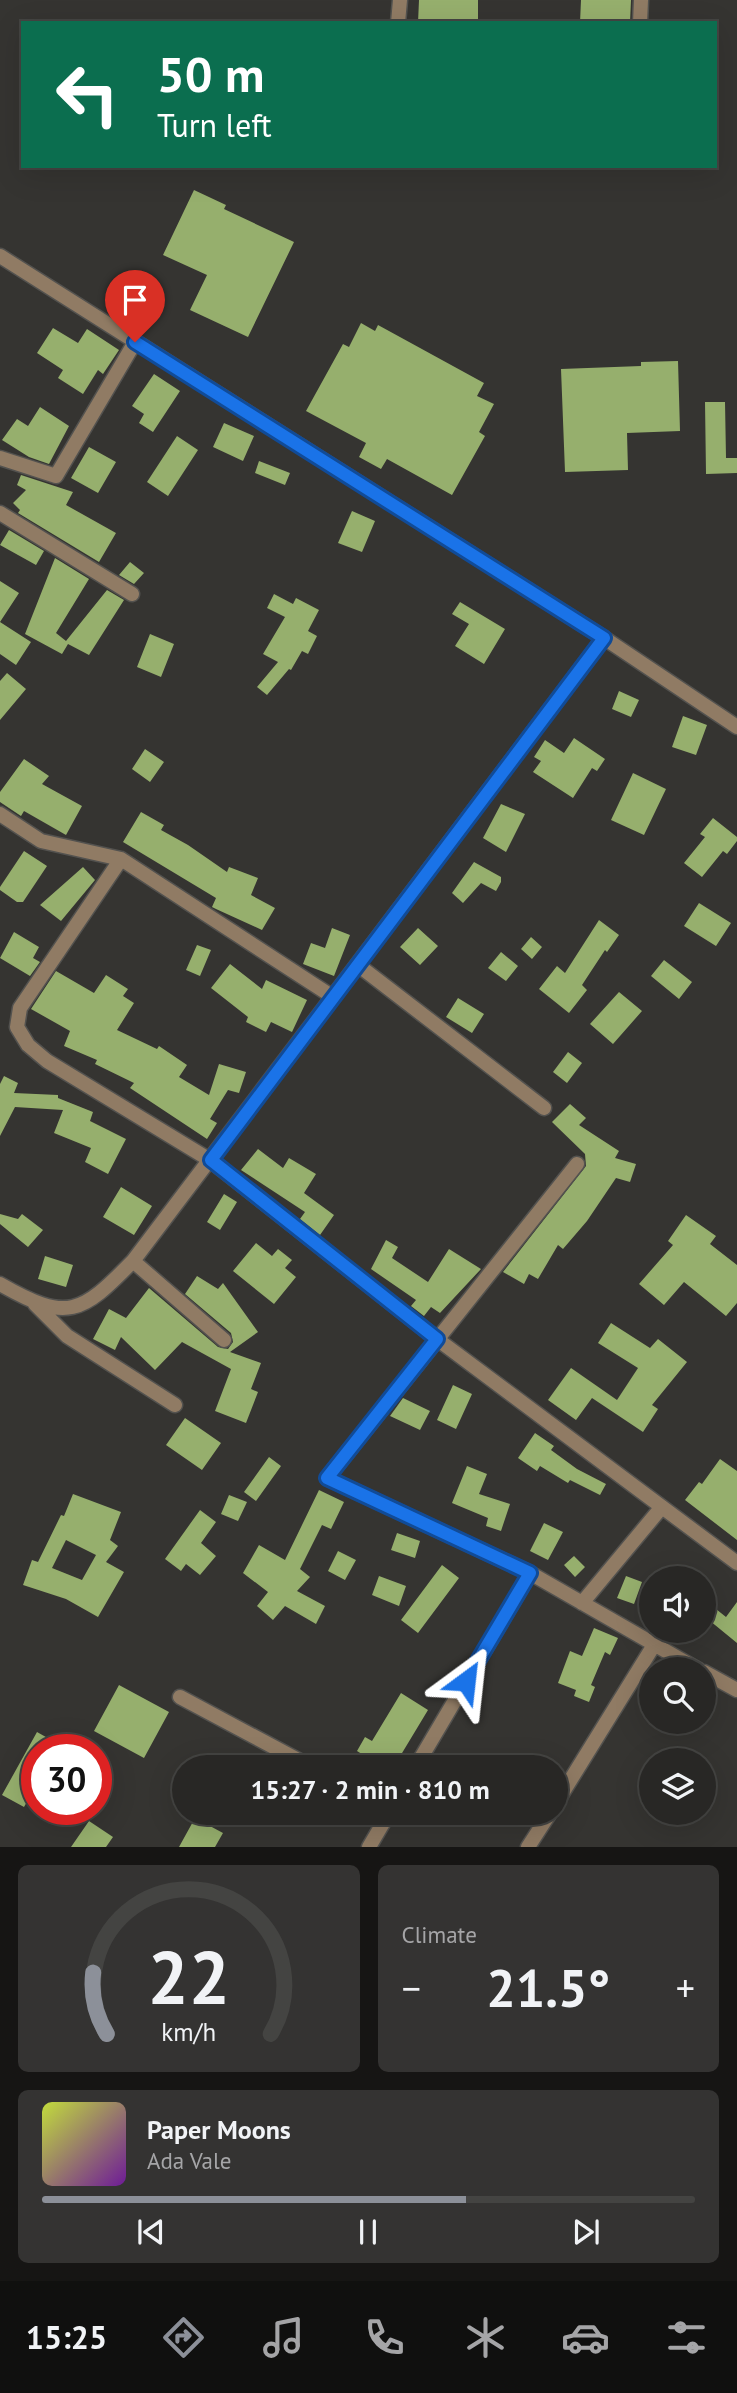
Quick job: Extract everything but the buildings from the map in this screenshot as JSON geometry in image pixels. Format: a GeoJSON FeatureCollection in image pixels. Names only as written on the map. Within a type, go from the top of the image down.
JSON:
{"type":"FeatureCollection","features":[{"type":"Feature","properties":{"kind":"street"},"geometry":{"type":"LineString","coordinates":[[398,21],[400,0]]}},
{"type":"Feature","properties":{"kind":"street"},"geometry":{"type":"LineString","coordinates":[[640,21],[641,0]]}},
{"type":"Feature","properties":{"kind":"street"},"geometry":{"type":"LineString","coordinates":[[1,260],[604,638],[737,727]]}},
{"type":"Feature","properties":{"kind":"street"},"geometry":{"type":"LineString","coordinates":[[0,458],[56,476],[135,342]]}},
{"type":"Feature","properties":{"kind":"street"},"geometry":{"type":"LineString","coordinates":[[0,513],[132,594]]}},
{"type":"Feature","properties":{"kind":"street"},"geometry":{"type":"LineString","coordinates":[[35,1304],[55,1308],[75,1306],[96,1298],[133,1261],[604,638]]}},
{"type":"Feature","properties":{"kind":"street"},"geometry":{"type":"LineString","coordinates":[[0,814],[41,841],[121,859],[333,997]]}},
{"type":"Feature","properties":{"kind":"street"},"geometry":{"type":"LineString","coordinates":[[121,859],[20,1008],[17,1027],[28,1045],[47,1061],[211,1160],[437,1339],[737,1563]]}},
{"type":"Feature","properties":{"kind":"street"},"geometry":{"type":"LineString","coordinates":[[358,965],[544,1108]]}},
{"type":"Feature","properties":{"kind":"street"},"geometry":{"type":"LineString","coordinates":[[577,1164],[327,1478],[530,1573],[676,1657]]}},
{"type":"Feature","properties":{"kind":"street"},"geometry":{"type":"LineString","coordinates":[[133,1261],[224,1340]]}},
{"type":"Feature","properties":{"kind":"street"},"geometry":{"type":"LineString","coordinates":[[0,1284],[35,1304],[66,1336],[176,1405]]}},
{"type":"Feature","properties":{"kind":"street"},"geometry":{"type":"LineString","coordinates":[[582,1602],[661,1508]]}},
{"type":"Feature","properties":{"kind":"street"},"geometry":{"type":"LineString","coordinates":[[423,1755],[530,1573]]}},
{"type":"Feature","properties":{"kind":"street"},"geometry":{"type":"LineString","coordinates":[[568,1784],[654,1645]]}},
{"type":"Feature","properties":{"kind":"street"},"geometry":{"type":"LineString","coordinates":[[716,1679],[737,1690]]}},
{"type":"Feature","properties":{"kind":"street"},"geometry":{"type":"LineString","coordinates":[[180,1697],[289,1755]]}},
{"type":"Feature","properties":{"kind":"street"},"geometry":{"type":"LineString","coordinates":[[369,1847],[382,1825]]}},
{"type":"Feature","properties":{"kind":"street"},"geometry":{"type":"LineString","coordinates":[[528,1847],[542,1825]]}},
{"type":"Feature","properties":{"kind":"route"},"geometry":{"type":"LineString","coordinates":[[135,342],[604,638],[211,1160],[437,1339],[327,1478],[530,1573],[466,1681]]}}]}
